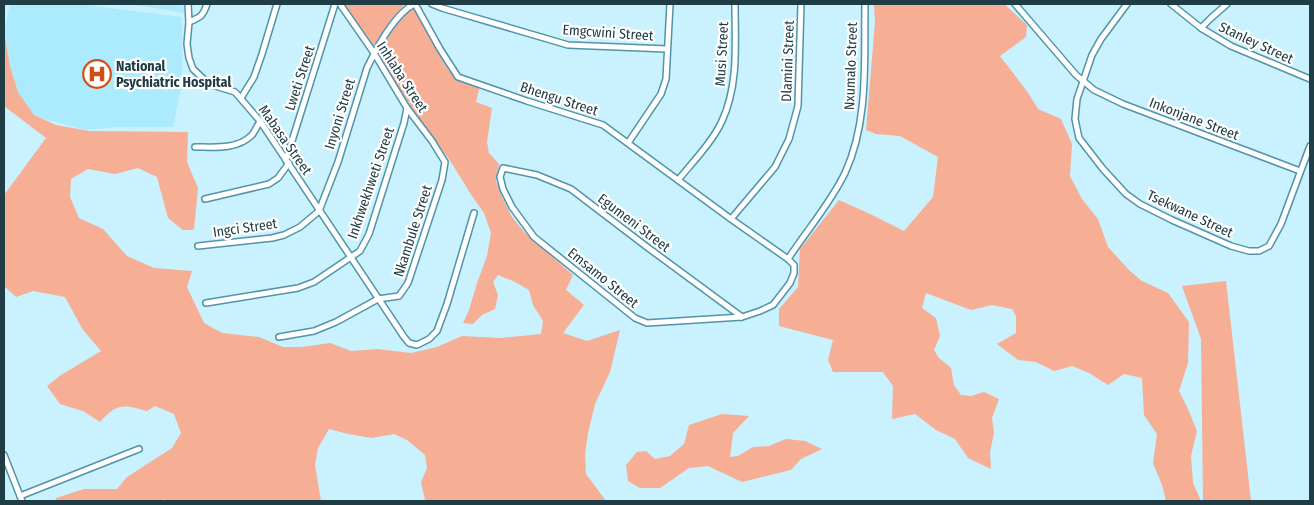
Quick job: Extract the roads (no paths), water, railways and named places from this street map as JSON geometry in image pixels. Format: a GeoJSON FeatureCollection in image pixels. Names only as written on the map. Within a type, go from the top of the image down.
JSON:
{"type":"FeatureCollection","features":[{"type":"Feature","properties":{"kind":"street","name":"Mabasa Street"},"geometry":{"type":"LineString","coordinates":[[188,4],[187,44],[193,69],[209,84],[235,92],[260,121],[350,258],[409,343],[417,345],[429,339],[437,330],[447,304],[474,213]]}},
{"type":"Feature","properties":{"kind":"street"},"geometry":{"type":"LineString","coordinates":[[189,22],[204,14],[207,4]]}},
{"type":"Feature","properties":{"kind":"street"},"geometry":{"type":"LineString","coordinates":[[241,98],[254,76],[277,4]]}},
{"type":"Feature","properties":{"kind":"street","name":"Lweti Street"},"geometry":{"type":"LineString","coordinates":[[287,162],[335,4]]}},
{"type":"Feature","properties":{"kind":"street","name":"Inhlaba Street"},"geometry":{"type":"LineString","coordinates":[[340,4],[374,53],[407,108],[445,162]]}},
{"type":"Feature","properties":{"kind":"street"},"geometry":{"type":"LineString","coordinates":[[374,53],[399,15],[415,4]]}},
{"type":"Feature","properties":{"kind":"street","name":"Bhengu Street"},"geometry":{"type":"LineString","coordinates":[[415,4],[458,77],[603,125],[731,219],[788,258]]}},
{"type":"Feature","properties":{"kind":"street","name":"Emgcwini Street"},"geometry":{"type":"LineString","coordinates":[[432,4],[568,45],[667,49]]}},
{"type":"Feature","properties":{"kind":"street"},"geometry":{"type":"LineString","coordinates":[[628,143],[661,94],[666,79],[670,4]]}},
{"type":"Feature","properties":{"kind":"street","name":"Musi Street"},"geometry":{"type":"LineString","coordinates":[[678,180],[711,139],[722,122],[730,98],[735,72],[735,4]]}},
{"type":"Feature","properties":{"kind":"street","name":"Dlamini Street"},"geometry":{"type":"LineString","coordinates":[[731,219],[775,167],[789,139],[798,106],[801,4]]}},
{"type":"Feature","properties":{"kind":"street","name":"Nxumalo Street"},"geometry":{"type":"LineString","coordinates":[[788,258],[828,203],[845,172],[856,142],[864,100],[865,4]]}},
{"type":"Feature","properties":{"kind":"street","name":"Inkonjane Street"},"geometry":{"type":"LineString","coordinates":[[1015,4],[1069,68],[1094,90],[1123,104],[1300,172]]}},
{"type":"Feature","properties":{"kind":"street","name":"Tsekwane Street"},"geometry":{"type":"LineString","coordinates":[[1127,4],[1100,39],[1092,55],[1077,99],[1074,119],[1079,138],[1103,169],[1126,194],[1140,204],[1172,220],[1231,246],[1259,251],[1269,246],[1281,224],[1310,146]]}},
{"type":"Feature","properties":{"kind":"street","name":"Stanley Street"},"geometry":{"type":"LineString","coordinates":[[1171,4],[1201,28],[1231,46],[1310,79]]}},
{"type":"Feature","properties":{"kind":"street"},"geometry":{"type":"LineString","coordinates":[[1201,28],[1227,4]]}},
{"type":"Feature","properties":{"kind":"street","name":"Inyoni Street"},"geometry":{"type":"LineString","coordinates":[[319,211],[338,162],[366,68],[374,53]]}},
{"type":"Feature","properties":{"kind":"street","name":"Inkhwekhweti Street"},"geometry":{"type":"LineString","coordinates":[[206,303],[298,288],[314,282],[360,251],[369,234],[407,108]]}},
{"type":"Feature","properties":{"kind":"street"},"geometry":{"type":"LineString","coordinates":[[195,147],[227,147],[244,142],[253,134],[260,121]]}},
{"type":"Feature","properties":{"kind":"street"},"geometry":{"type":"LineString","coordinates":[[205,198],[269,184],[278,178],[287,162]]}},
{"type":"Feature","properties":{"kind":"street","name":"Nkambule Street"},"geometry":{"type":"LineString","coordinates":[[279,337],[314,330],[336,322],[378,299],[399,296],[408,284],[442,180],[445,162]]}},
{"type":"Feature","properties":{"kind":"street","name":"Emsamo Street"},"geometry":{"type":"LineString","coordinates":[[503,168],[500,177],[503,188],[512,206],[534,237],[635,318],[647,322],[742,316],[760,311],[773,305],[790,283],[794,273],[794,265],[788,258]]}},
{"type":"Feature","properties":{"kind":"street","name":"Egumeni Street"},"geometry":{"type":"LineString","coordinates":[[503,168],[537,175],[571,189],[742,316]]}},
{"type":"Feature","properties":{"kind":"street","name":"Ingci Street"},"geometry":{"type":"LineString","coordinates":[[198,246],[272,238],[300,226],[319,211]]}},
{"type":"Feature","properties":{"kind":"street"},"geometry":{"type":"LineString","coordinates":[[4,455],[21,499],[139,449]]}},
{"type":"Feature","properties":{"kind":"place","name":"National Psychiatric Hospital"},"geometry":{"type":"Point","coordinates":[97,74]}}]}
